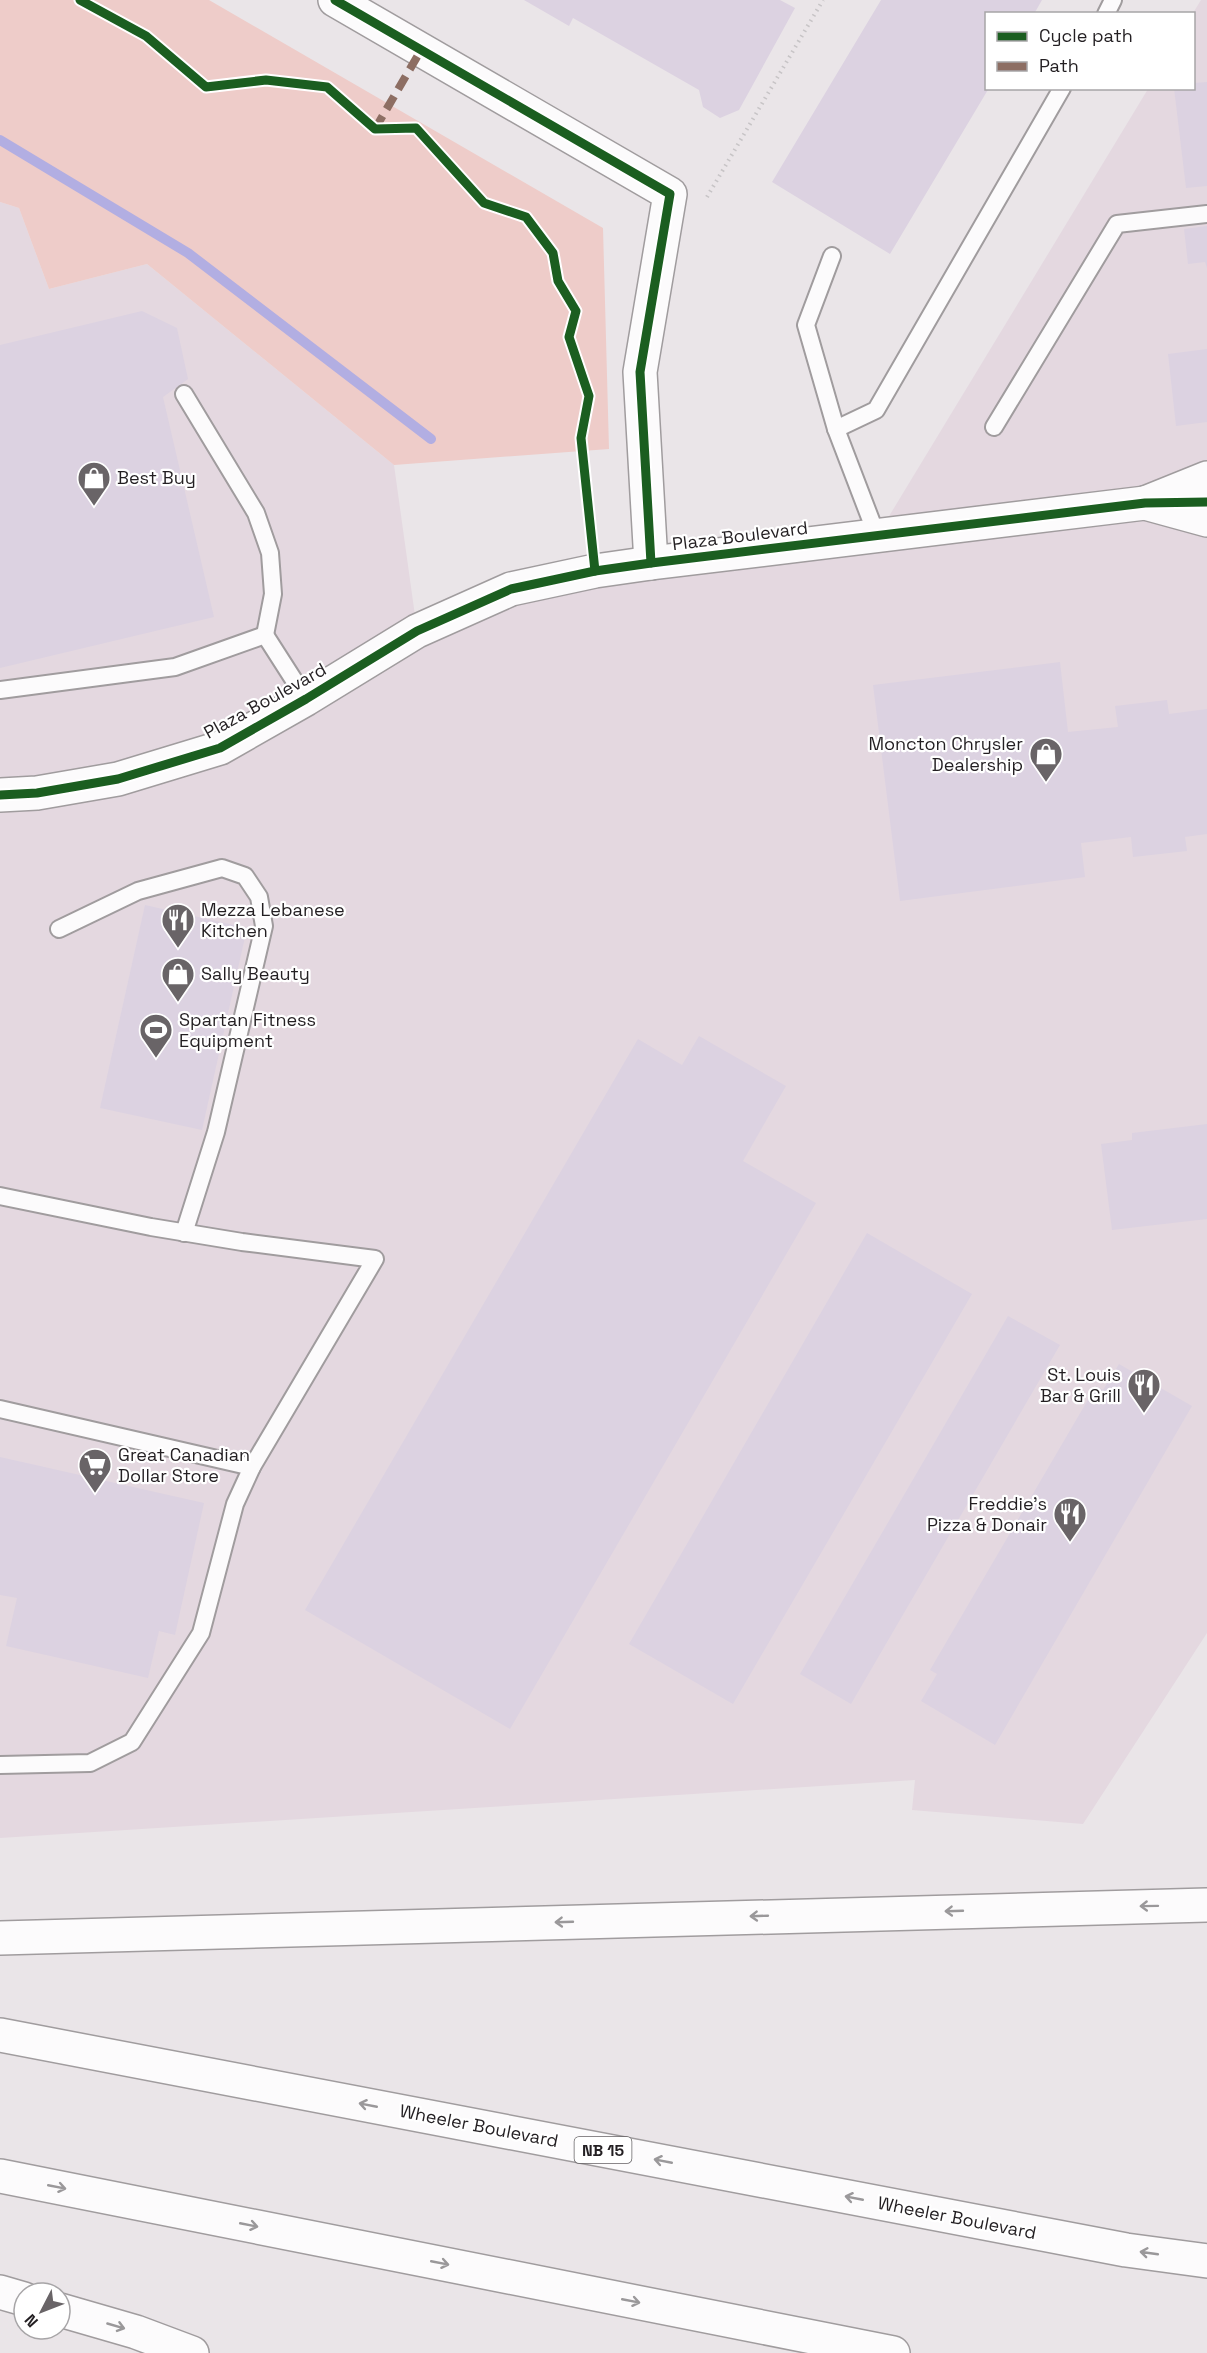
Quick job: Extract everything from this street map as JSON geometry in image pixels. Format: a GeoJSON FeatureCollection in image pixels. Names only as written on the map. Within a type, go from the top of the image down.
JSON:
{"type":"FeatureCollection","features":[{"type":"Feature","properties":{"kind":"main road"},"geometry":{"type":"LineString","coordinates":[[335,0],[670,194],[640,372],[651,563]]}},
{"type":"Feature","properties":{"kind":"main road"},"geometry":{"type":"LineString","coordinates":[[1144,503],[1207,478]]}},
{"type":"Feature","properties":{"kind":"main road","name":"Plaza Boulevard"},"geometry":{"type":"LineString","coordinates":[[0,795],[37,793],[118,779],[220,748],[417,631],[511,589],[596,571],[651,563],[1144,503],[1207,502]]}},
{"type":"Feature","properties":{"kind":"main road"},"geometry":{"type":"LineString","coordinates":[[1144,503],[1207,520]]}},
{"type":"Feature","properties":{"kind":"main road"},"geometry":{"type":"LineString","coordinates":[[0,1938],[1207,1905]]}},
{"type":"Feature","properties":{"kind":"main road","name":"Wheeler Boulevard"},"geometry":{"type":"LineString","coordinates":[[0,2035],[1126,2250],[1207,2261]]}},
{"type":"Feature","properties":{"kind":"main road"},"geometry":{"type":"LineString","coordinates":[[0,2176],[893,2353]]}},
{"type":"Feature","properties":{"kind":"main road"},"geometry":{"type":"LineString","coordinates":[[72,2313],[136,2332],[192,2353]]}},
{"type":"Feature","properties":{"kind":"lane"},"geometry":{"type":"LineString","coordinates":[[836,429],[876,411],[1061,90]]}},
{"type":"Feature","properties":{"kind":"lane"},"geometry":{"type":"LineString","coordinates":[[994,427],[1117,224],[1207,214]]}},
{"type":"Feature","properties":{"kind":"lane"},"geometry":{"type":"LineString","coordinates":[[832,256],[806,325],[836,429],[877,536]]}},
{"type":"Feature","properties":{"kind":"lane"},"geometry":{"type":"LineString","coordinates":[[184,394],[256,513],[270,553],[273,594],[265,635],[306,699]]}},
{"type":"Feature","properties":{"kind":"lane"},"geometry":{"type":"LineString","coordinates":[[0,690],[175,667],[265,635]]}},
{"type":"Feature","properties":{"kind":"lane"},"geometry":{"type":"LineString","coordinates":[[59,929],[138,891],[222,868],[245,876],[259,897],[264,926],[216,1132],[184,1233]]}},
{"type":"Feature","properties":{"kind":"lane"},"geometry":{"type":"LineString","coordinates":[[0,1196],[184,1233],[375,1259],[252,1467],[236,1504],[201,1633],[132,1742],[90,1763],[0,1765]]}},
{"type":"Feature","properties":{"kind":"lane"},"geometry":{"type":"LineString","coordinates":[[0,1409],[252,1467]]}},
{"type":"Feature","properties":{"kind":"path"},"geometry":{"type":"LineString","coordinates":[[703,204],[823,0]]}},
{"type":"Feature","properties":{"kind":"shaded area"},"geometry":{"type":"Polygon","coordinates":[[[0,0],[209,0],[603,228],[609,449],[394,465],[147,264],[49,289],[19,208],[0,202],[0,0]]]}},
{"type":"Feature","properties":{"kind":"shaded area"},"geometry":{"type":"Polygon","coordinates":[[[1201,0],[1207,0],[1207,1633],[1083,1824],[912,1810],[915,1780],[0,1838],[0,202],[19,208],[49,289],[147,264],[394,465],[417,630],[511,589],[877,536],[1147,90],[1195,90],[1194,12],[1201,0]]]}},
{"type":"Feature","properties":{"kind":"building"},"geometry":{"type":"Polygon","coordinates":[[[524,0],[780,0],[795,8],[739,110],[720,118],[703,107],[699,90],[573,18],[569,26],[524,0]]]}},
{"type":"Feature","properties":{"kind":"building"},"geometry":{"type":"Polygon","coordinates":[[[881,0],[1042,0],[1035,12],[985,12],[985,90],[988,90],[890,254],[772,182],[881,0]]]}},
{"type":"Feature","properties":{"kind":"building"},"geometry":{"type":"Polygon","coordinates":[[[1207,82],[1207,186],[1186,188],[1174,90],[1195,90],[1195,83],[1207,82]]]}},
{"type":"Feature","properties":{"kind":"building"},"geometry":{"type":"Polygon","coordinates":[[[1207,226],[1207,268],[1205,262],[1188,264],[1184,229],[1207,226]]]}},
{"type":"Feature","properties":{"kind":"building","name":"Best Buy"},"geometry":{"type":"Polygon","coordinates":[[[142,311],[177,328],[188,379],[163,397],[214,617],[0,668],[0,345],[142,311]]]}},
{"type":"Feature","properties":{"kind":"building"},"geometry":{"type":"Polygon","coordinates":[[[1207,349],[1207,422],[1176,426],[1168,354],[1207,349]]]}},
{"type":"Feature","properties":{"kind":"building","name":"Moncton Chrysler Dealership"},"geometry":{"type":"Polygon","coordinates":[[[1060,662],[1068,732],[1118,727],[1115,706],[1167,700],[1169,714],[1207,709],[1207,834],[1185,837],[1187,851],[1133,857],[1131,837],[1081,843],[1085,877],[900,901],[873,685],[1060,662]]]}},
{"type":"Feature","properties":{"kind":"building"},"geometry":{"type":"Polygon","coordinates":[[[145,905],[247,928],[202,1130],[100,1108],[145,905]]]}},
{"type":"Feature","properties":{"kind":"building"},"geometry":{"type":"Polygon","coordinates":[[[699,1036],[786,1086],[743,1161],[816,1203],[510,1729],[305,1610],[638,1039],[682,1065],[699,1036]]]}},
{"type":"Feature","properties":{"kind":"building"},"geometry":{"type":"Polygon","coordinates":[[[1207,1124],[1207,1219],[1112,1230],[1101,1144],[1132,1140],[1132,1133],[1207,1124]]]}},
{"type":"Feature","properties":{"kind":"building"},"geometry":{"type":"Polygon","coordinates":[[[867,1233],[972,1294],[733,1704],[629,1644],[867,1233]]]}},
{"type":"Feature","properties":{"kind":"building"},"geometry":{"type":"Polygon","coordinates":[[[1008,1316],[1060,1345],[851,1704],[800,1674],[1008,1316]]]}},
{"type":"Feature","properties":{"kind":"building"},"geometry":{"type":"Polygon","coordinates":[[[1119,1364],[1192,1406],[995,1745],[921,1701],[937,1674],[930,1670],[1096,1386],[1103,1390],[1119,1364]]]}},
{"type":"Feature","properties":{"kind":"building"},"geometry":{"type":"Polygon","coordinates":[[[0,1457],[204,1503],[175,1635],[159,1631],[148,1678],[6,1646],[17,1598],[0,1595],[0,1457]]]}},
{"type":"Feature","properties":{"kind":"waterway"},"geometry":{"type":"LineString","coordinates":[[0,140],[188,253],[431,439]]}},
{"type":"Feature","properties":{"kind":"marked path"},"geometry":{"type":"LineString","coordinates":[[375,129],[421,50]]}},
{"type":"Feature","properties":{"kind":"cycle path"},"geometry":{"type":"LineString","coordinates":[[80,0],[146,36],[206,87],[266,80],[327,87],[375,129],[416,128],[484,203],[526,217],[553,253],[558,281],[576,311],[569,337],[589,396],[581,438],[595,571]]}},
{"type":"Feature","properties":{"kind":"cycle path"},"geometry":{"type":"LineString","coordinates":[[335,0],[670,194],[640,372],[651,563]]}},
{"type":"Feature","properties":{"kind":"cycle path"},"geometry":{"type":"LineString","coordinates":[[0,795],[37,793],[118,779],[220,748],[417,631],[511,589],[595,571],[651,563],[1145,503],[1207,502]]}},
{"type":"Feature","properties":{"kind":"place","name":"Best Buy"},"geometry":{"type":"Point","coordinates":[94,507]}},
{"type":"Feature","properties":{"kind":"place","name":"Moncton Chrysler Dealership"},"geometry":{"type":"Point","coordinates":[1046,783]}},
{"type":"Feature","properties":{"kind":"place","name":"Mezza Lebanese Kitchen"},"geometry":{"type":"Point","coordinates":[178,949]}},
{"type":"Feature","properties":{"kind":"place","name":"Sally Beauty"},"geometry":{"type":"Point","coordinates":[178,1003]}},
{"type":"Feature","properties":{"kind":"place","name":"Spartan Fitness Equipment"},"geometry":{"type":"Point","coordinates":[156,1059]}},
{"type":"Feature","properties":{"kind":"place","name":"St. Louis Bar & Grill"},"geometry":{"type":"Point","coordinates":[1144,1414]}},
{"type":"Feature","properties":{"kind":"place","name":"Great Canadian Dollar Store"},"geometry":{"type":"Point","coordinates":[95,1494]}},
{"type":"Feature","properties":{"kind":"place","name":"Freddie's Pizza & Donair"},"geometry":{"type":"Point","coordinates":[1070,1543]}}]}
